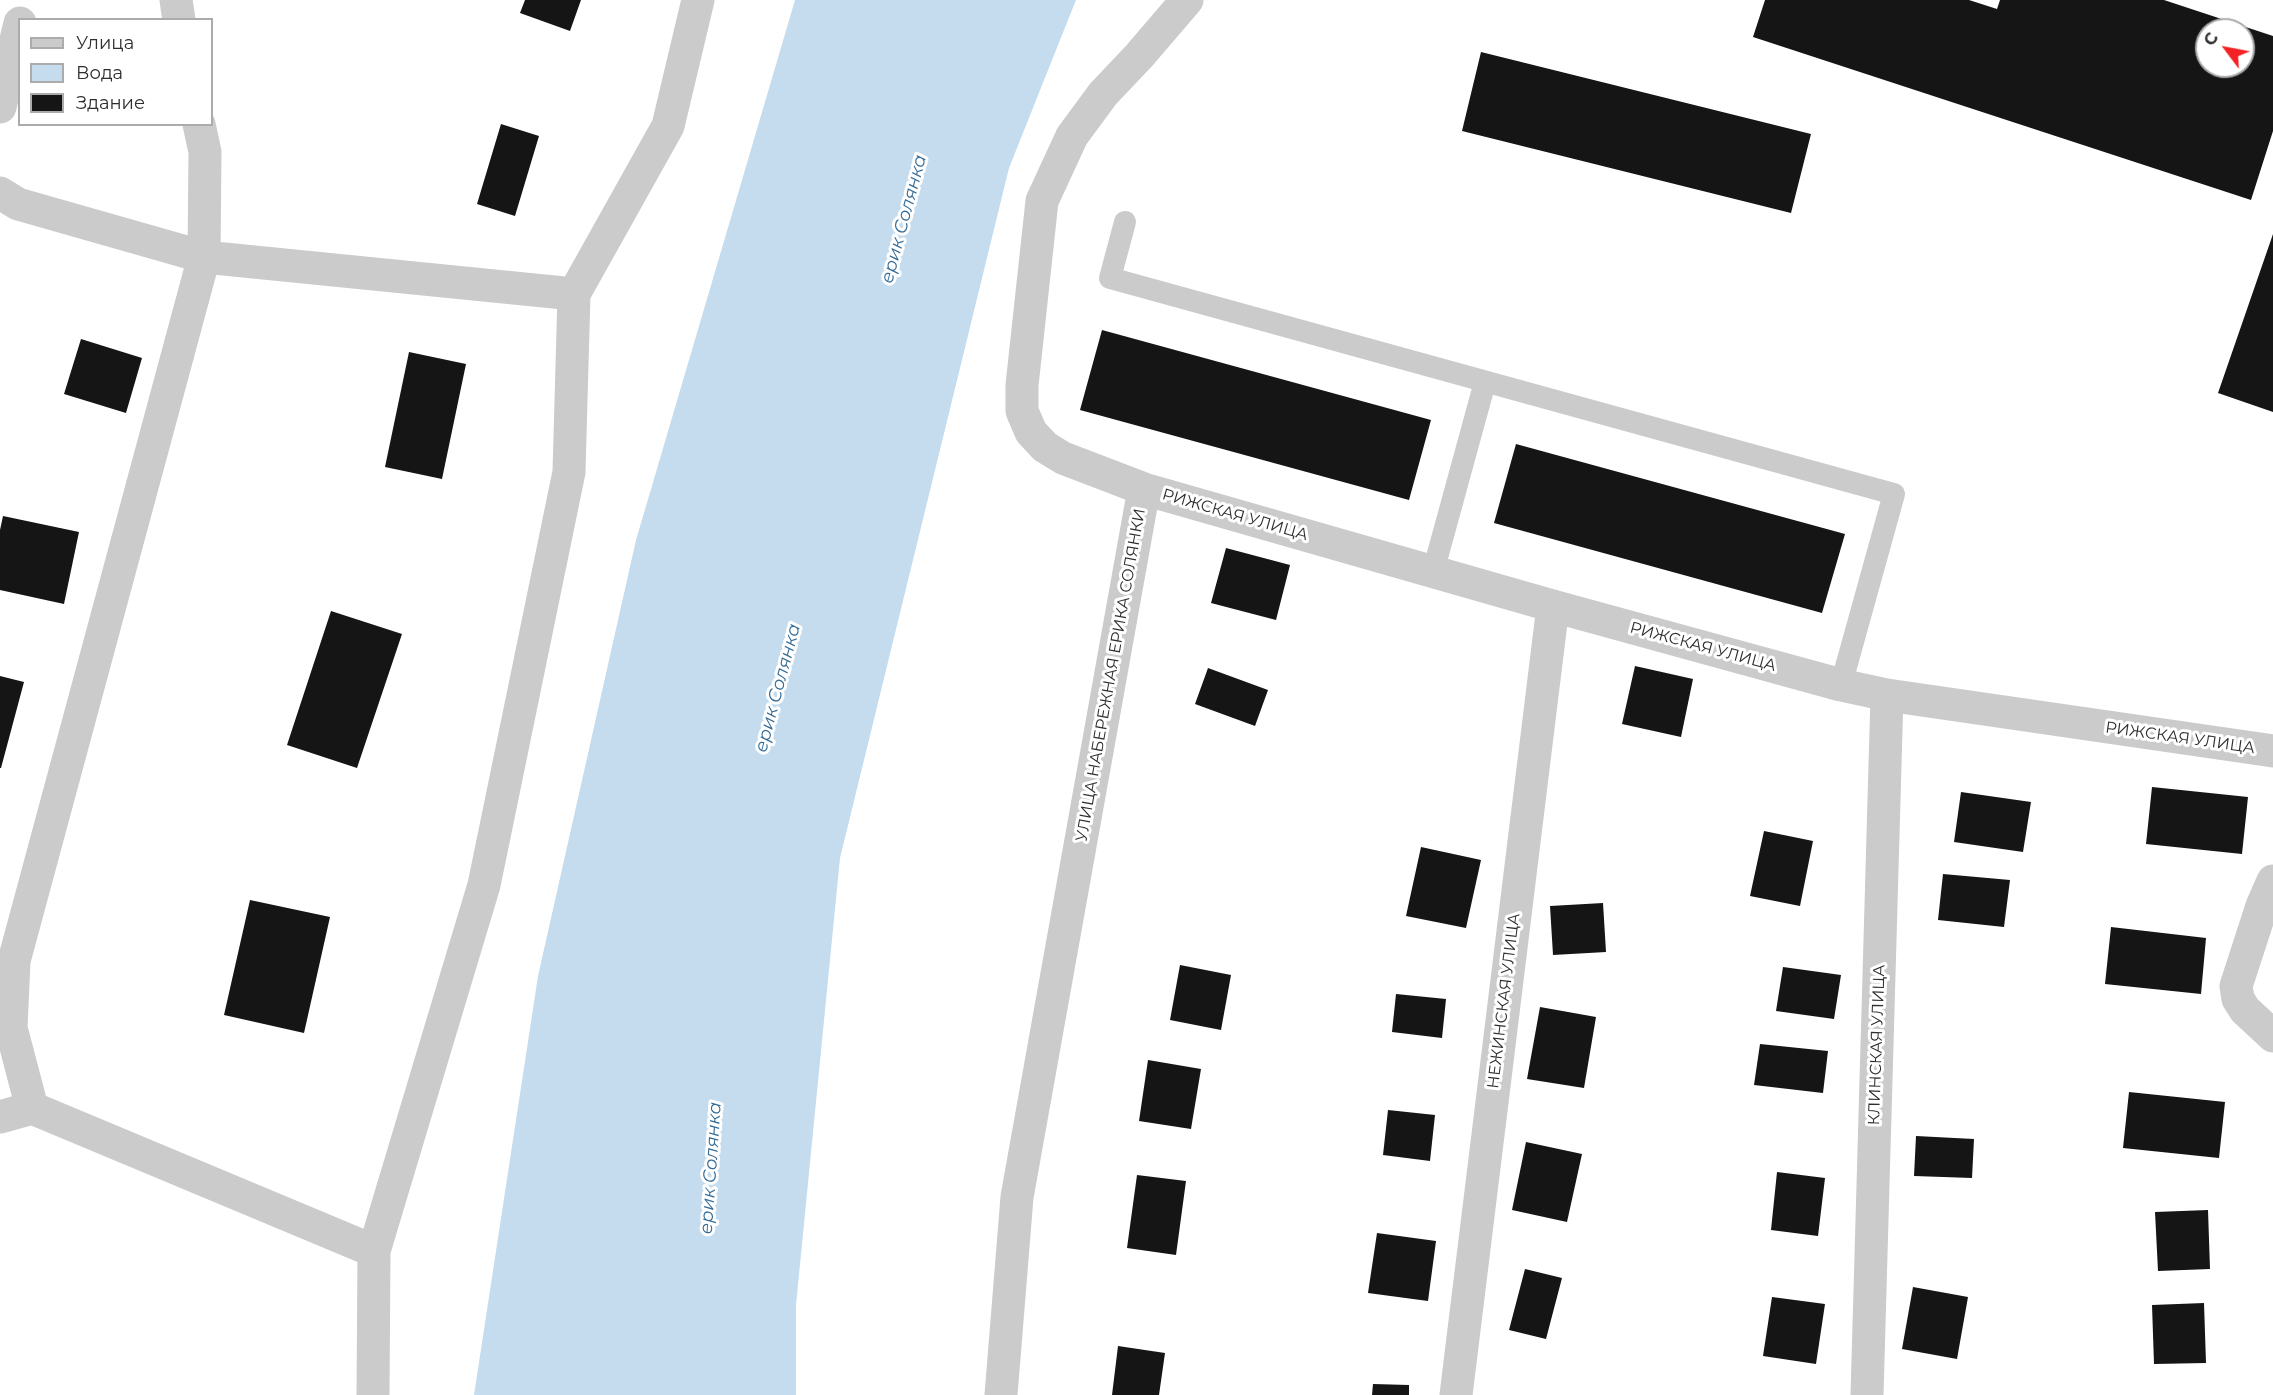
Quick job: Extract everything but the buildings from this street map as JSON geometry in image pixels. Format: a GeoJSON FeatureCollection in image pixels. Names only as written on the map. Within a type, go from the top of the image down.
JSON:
{"type":"FeatureCollection","features":[{"type":"Feature","properties":{"kind":"street"},"geometry":{"type":"LineString","coordinates":[[20,18],[23,0]]}},
{"type":"Feature","properties":{"kind":"street"},"geometry":{"type":"LineString","coordinates":[[176,0],[179,18]]}},
{"type":"Feature","properties":{"kind":"street"},"geometry":{"type":"LineString","coordinates":[[373,1395],[374,1251],[486,873],[569,472],[574,294],[668,126],[698,0]]}},
{"type":"Feature","properties":{"kind":"street","name":"УЛИЦА НАБЕРЕЖНАЯ ЕРИКА СОЛЯНКИ"},"geometry":{"type":"LineString","coordinates":[[1001,1395],[1017,1197],[1144,489],[1063,458],[1045,447],[1031,432],[1022,411],[1022,385],[1042,201],[1072,136],[1103,94],[1187,0]]}},
{"type":"Feature","properties":{"kind":"street"},"geometry":{"type":"LineString","coordinates":[[0,107],[18,30]]}},
{"type":"Feature","properties":{"kind":"street"},"geometry":{"type":"LineString","coordinates":[[32,1108],[11,1028],[14,961],[204,257],[206,152],[200,126]]}},
{"type":"Feature","properties":{"kind":"street"},"geometry":{"type":"LineString","coordinates":[[0,194],[18,204],[204,257],[574,294]]}},
{"type":"Feature","properties":{"kind":"street","name":"РИЖСКАЯ УЛИЦА"},"geometry":{"type":"LineString","coordinates":[[1144,489],[1553,606],[1841,685],[1887,695],[2273,751]]}},
{"type":"Feature","properties":{"kind":"street","name":"НЕЖИНСКАЯ УЛИЦА"},"geometry":{"type":"LineString","coordinates":[[1456,1395],[1553,606]]}},
{"type":"Feature","properties":{"kind":"street","name":"КЛИНСКАЯ УЛИЦА"},"geometry":{"type":"LineString","coordinates":[[1867,1395],[1887,695]]}},
{"type":"Feature","properties":{"kind":"street"},"geometry":{"type":"LineString","coordinates":[[2273,881],[2262,906],[2236,986],[2238,999],[2245,1010],[2273,1036]]}},
{"type":"Feature","properties":{"kind":"street"},"geometry":{"type":"LineString","coordinates":[[0,1117],[32,1108],[374,1251]]}},
{"type":"Feature","properties":{"kind":"lane"},"geometry":{"type":"LineString","coordinates":[[1125,222],[1110,278],[1894,494],[1841,685]]}},
{"type":"Feature","properties":{"kind":"lane"},"geometry":{"type":"LineString","coordinates":[[1433,572],[1485,382]]}},
{"type":"Feature","properties":{"kind":"water","name":"ерик Солянка"},"geometry":{"type":"Polygon","coordinates":[[[795,0],[1076,0],[1009,168],[840,858],[796,1305],[796,1395],[474,1395],[538,976],[636,540],[795,0]]]}}]}
